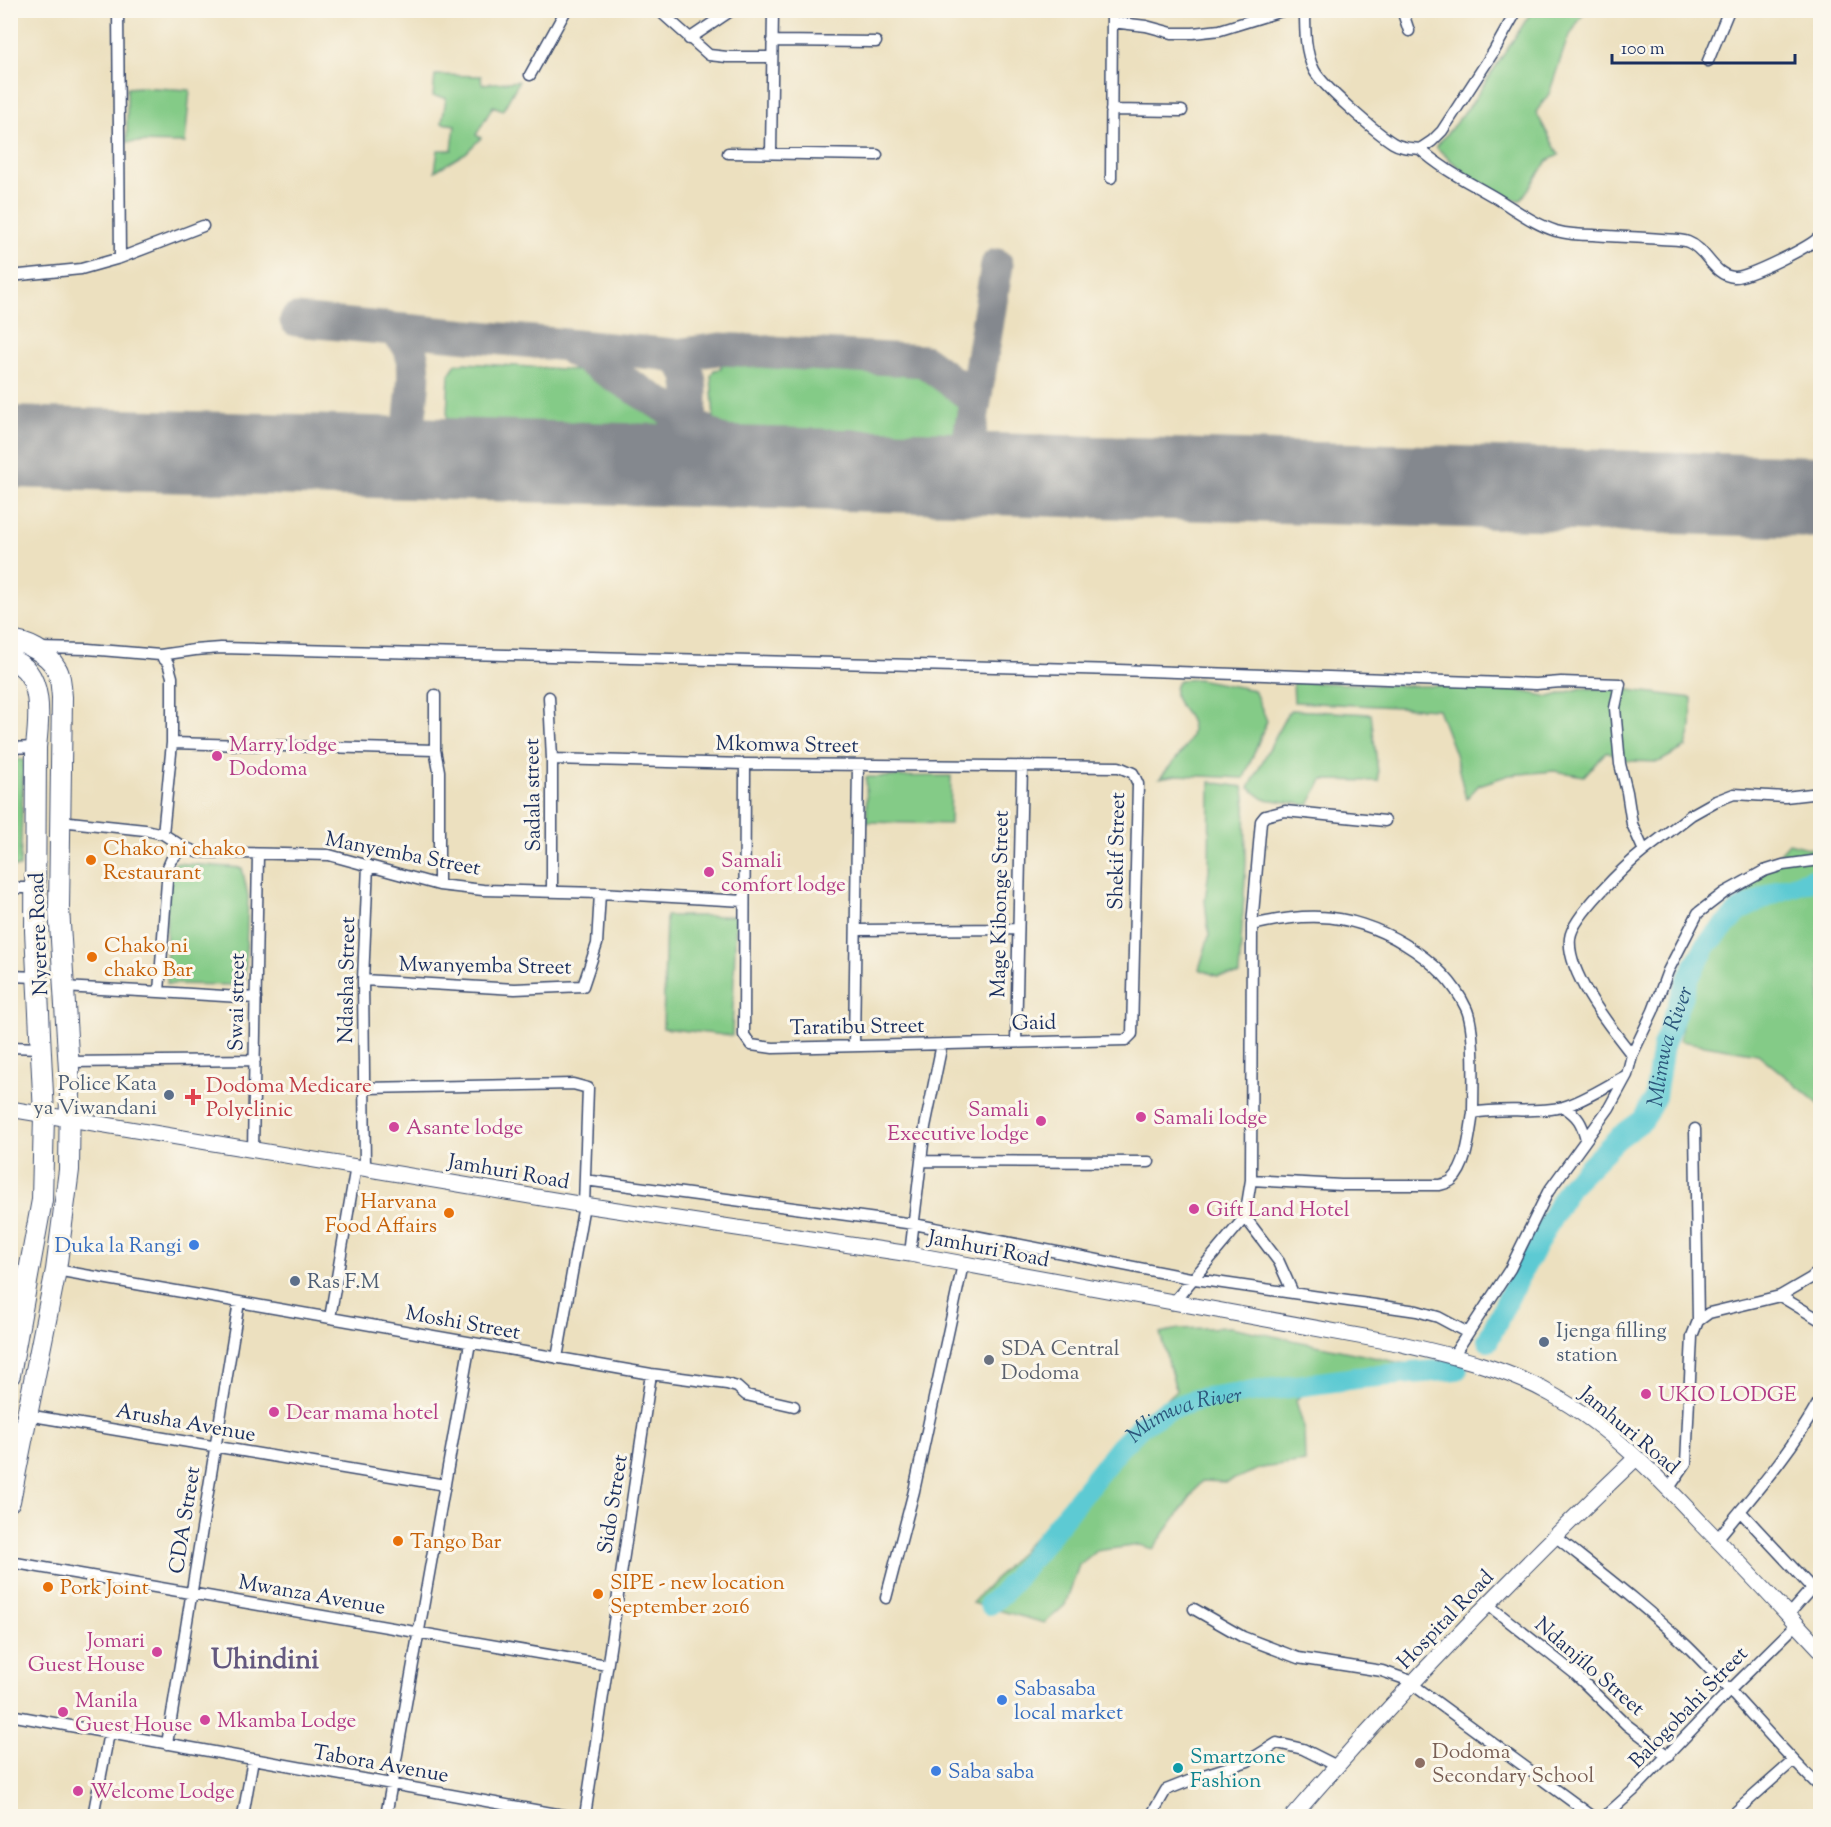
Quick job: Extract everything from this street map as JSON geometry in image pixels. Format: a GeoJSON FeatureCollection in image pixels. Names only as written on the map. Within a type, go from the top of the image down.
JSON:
{"type":"FeatureCollection","features":[{"type":"Feature","properties":{"kind":"highway","name":"Nyerere Road"},"geometry":{"type":"LineString","coordinates":[[10,642],[34,648],[57,668],[62,696],[59,908],[71,1120],[69,1170],[56,1270],[10,1501]]}},
{"type":"Feature","properties":{"kind":"highway","name":"Nyerere Road"},"geometry":{"type":"LineString","coordinates":[[10,660],[25,669],[36,690],[39,726],[36,747],[34,888],[44,1115],[42,1200],[10,1375]]}},
{"type":"Feature","properties":{"kind":"main road","name":"Jamhuri Road"},"geometry":{"type":"LineString","coordinates":[[10,1109],[584,1205],[910,1254],[1172,1304],[1397,1343],[1453,1356],[1507,1374],[1551,1394],[1593,1421],[1669,1488],[1821,1649]]}},
{"type":"Feature","properties":{"kind":"main road","name":"Hospital Road"},"geometry":{"type":"LineString","coordinates":[[1293,1816],[1488,1604],[1636,1458]]}},
{"type":"Feature","properties":{"kind":"street"},"geometry":{"type":"LineString","coordinates":[[118,10],[120,258]]}},
{"type":"Feature","properties":{"kind":"street"},"geometry":{"type":"LineString","coordinates":[[530,75],[566,10]]}},
{"type":"Feature","properties":{"kind":"street"},"geometry":{"type":"LineString","coordinates":[[689,39],[732,10]]}},
{"type":"Feature","properties":{"kind":"street"},"geometry":{"type":"LineString","coordinates":[[771,153],[773,10]]}},
{"type":"Feature","properties":{"kind":"street"},"geometry":{"type":"LineString","coordinates":[[1111,178],[1112,16],[1172,33],[1192,33],[1220,30],[1285,10]]}},
{"type":"Feature","properties":{"kind":"street"},"geometry":{"type":"LineString","coordinates":[[1305,10],[1305,40],[1314,71],[1336,96],[1394,144],[1406,148],[1420,148],[1442,131],[1494,51],[1517,10]]}},
{"type":"Feature","properties":{"kind":"street"},"geometry":{"type":"LineString","coordinates":[[1402,10],[1409,31]]}},
{"type":"Feature","properties":{"kind":"street"},"geometry":{"type":"LineString","coordinates":[[1708,62],[1729,10]]}},
{"type":"Feature","properties":{"kind":"street"},"geometry":{"type":"LineString","coordinates":[[664,15],[709,55],[772,57]]}},
{"type":"Feature","properties":{"kind":"street"},"geometry":{"type":"LineString","coordinates":[[772,41],[876,42]]}},
{"type":"Feature","properties":{"kind":"street"},"geometry":{"type":"LineString","coordinates":[[1111,111],[1182,111]]}},
{"type":"Feature","properties":{"kind":"street"},"geometry":{"type":"LineString","coordinates":[[1420,148],[1435,163],[1454,176],[1549,228],[1593,236],[1682,240],[1691,243],[1723,274],[1733,277],[1749,274],[1819,239]]}},
{"type":"Feature","properties":{"kind":"street"},"geometry":{"type":"LineString","coordinates":[[728,153],[877,155]]}},
{"type":"Feature","properties":{"kind":"street"},"geometry":{"type":"LineString","coordinates":[[10,276],[81,269],[120,258],[203,226]]}},
{"type":"Feature","properties":{"kind":"street"},"geometry":{"type":"LineString","coordinates":[[34,648],[88,649],[160,655],[221,648],[1130,670],[1536,684],[1562,682],[1620,684],[1615,708],[1620,764],[1632,824],[1644,851]]}},
{"type":"Feature","properties":{"kind":"street"},"geometry":{"type":"LineString","coordinates":[[160,655],[168,663],[172,677],[172,743],[164,834]]}},
{"type":"Feature","properties":{"kind":"street"},"geometry":{"type":"LineString","coordinates":[[435,695],[435,750],[439,771],[439,885]]}},
{"type":"Feature","properties":{"kind":"street","name":"Sadala street"},"geometry":{"type":"LineString","coordinates":[[549,697],[552,759],[552,891]]}},
{"type":"Feature","properties":{"kind":"street"},"geometry":{"type":"LineString","coordinates":[[172,743],[435,750]]}},
{"type":"Feature","properties":{"kind":"street"},"geometry":{"type":"LineString","coordinates":[[10,748],[36,747]]}},
{"type":"Feature","properties":{"kind":"street","name":"Mkomwa Street"},"geometry":{"type":"LineString","coordinates":[[552,759],[745,764],[1022,766]]}},
{"type":"Feature","properties":{"kind":"street"},"geometry":{"type":"LineString","coordinates":[[744,902],[745,764]]}},
{"type":"Feature","properties":{"kind":"street"},"geometry":{"type":"LineString","coordinates":[[854,1046],[858,765]]}},
{"type":"Feature","properties":{"kind":"street","name":"Mage Kibonge Street"},"geometry":{"type":"LineString","coordinates":[[1016,1042],[1022,766]]}},
{"type":"Feature","properties":{"kind":"street","name":"Shekif Street"},"geometry":{"type":"LineString","coordinates":[[1022,766],[1119,767],[1133,773],[1138,784],[1132,1034],[1126,1040]]}},
{"type":"Feature","properties":{"kind":"street"},"geometry":{"type":"LineString","coordinates":[[1632,1055],[1607,1023],[1582,983],[1570,952],[1570,938],[1573,929],[1585,910],[1632,860],[1691,815],[1716,801],[1734,794],[1785,797],[1820,794]]}},
{"type":"Feature","properties":{"kind":"street"},"geometry":{"type":"LineString","coordinates":[[1172,1304],[1245,1218],[1251,1180],[1252,925],[1260,829],[1265,816],[1285,811],[1385,821]]}},
{"type":"Feature","properties":{"kind":"street","name":"Manyemba Street"},"geometry":{"type":"LineString","coordinates":[[60,821],[164,834],[183,847],[197,852],[329,855],[439,885],[483,890],[600,893],[744,902]]}},
{"type":"Feature","properties":{"kind":"street"},"geometry":{"type":"LineString","coordinates":[[159,992],[168,867],[183,847]]}},
{"type":"Feature","properties":{"kind":"street","name":"Swai street"},"geometry":{"type":"LineString","coordinates":[[253,1151],[258,854]]}},
{"type":"Feature","properties":{"kind":"street"},"geometry":{"type":"LineString","coordinates":[[1453,1356],[1510,1269],[1548,1192],[1608,1108],[1627,1075],[1632,1055],[1653,1011],[1668,970],[1698,913],[1724,893],[1764,871],[1821,860]]}},
{"type":"Feature","properties":{"kind":"street","name":"Ndasha Street"},"geometry":{"type":"LineString","coordinates":[[330,1318],[361,1167],[365,1088],[363,981],[368,866]]}},
{"type":"Feature","properties":{"kind":"street"},"geometry":{"type":"LineString","coordinates":[[10,888],[34,888]]}},
{"type":"Feature","properties":{"kind":"street","name":"Mwanyemba Street"},"geometry":{"type":"LineString","coordinates":[[363,981],[515,989],[583,986],[597,944],[600,893]]}},
{"type":"Feature","properties":{"kind":"street","name":"Taratibu Street"},"geometry":{"type":"LineString","coordinates":[[744,902],[744,1035],[751,1044],[773,1048],[942,1044],[925,1127],[910,1254]]}},
{"type":"Feature","properties":{"kind":"street"},"geometry":{"type":"LineString","coordinates":[[1251,1180],[1341,1185],[1439,1185],[1451,1181],[1457,1173],[1467,1150],[1473,1113],[1472,1041],[1467,1009],[1430,961],[1401,940],[1341,919],[1320,916],[1280,919],[1252,925]]}},
{"type":"Feature","properties":{"kind":"street"},"geometry":{"type":"LineString","coordinates":[[856,930],[1018,929]]}},
{"type":"Feature","properties":{"kind":"street"},"geometry":{"type":"LineString","coordinates":[[10,976],[37,977]]}},
{"type":"Feature","properties":{"kind":"street"},"geometry":{"type":"LineString","coordinates":[[63,987],[256,998]]}},
{"type":"Feature","properties":{"kind":"street","name":"Gaid"},"geometry":{"type":"LineString","coordinates":[[942,1044],[1126,1040]]}},
{"type":"Feature","properties":{"kind":"street"},"geometry":{"type":"LineString","coordinates":[[10,1047],[40,1048]]}},
{"type":"Feature","properties":{"kind":"street"},"geometry":{"type":"LineString","coordinates":[[67,1062],[255,1060]]}},
{"type":"Feature","properties":{"kind":"street"},"geometry":{"type":"LineString","coordinates":[[1473,1113],[1491,1110],[1539,1110],[1564,1107],[1627,1075]]}},
{"type":"Feature","properties":{"kind":"street"},"geometry":{"type":"LineString","coordinates":[[365,1088],[573,1084],[588,1088],[584,1205],[557,1358]]}},
{"type":"Feature","properties":{"kind":"street"},"geometry":{"type":"LineString","coordinates":[[1564,1107],[1582,1123],[1586,1139]]}},
{"type":"Feature","properties":{"kind":"street"},"geometry":{"type":"LineString","coordinates":[[1669,1488],[1686,1463],[1692,1336],[1698,1321],[1695,1129]]}},
{"type":"Feature","properties":{"kind":"street"},"geometry":{"type":"LineString","coordinates":[[921,1161],[1149,1162]]}},
{"type":"Feature","properties":{"kind":"street"},"geometry":{"type":"LineString","coordinates":[[585,1180],[914,1224],[1195,1279],[1417,1311],[1444,1319],[1468,1333]]}},
{"type":"Feature","properties":{"kind":"street"},"geometry":{"type":"LineString","coordinates":[[1245,1218],[1279,1262],[1293,1293]]}},
{"type":"Feature","properties":{"kind":"street"},"geometry":{"type":"LineString","coordinates":[[886,1598],[914,1491],[963,1264]]}},
{"type":"Feature","properties":{"kind":"street","name":"Moshi Street"},"geometry":{"type":"LineString","coordinates":[[56,1270],[651,1374],[727,1384],[737,1387],[746,1395],[794,1406]]}},
{"type":"Feature","properties":{"kind":"street"},"geometry":{"type":"LineString","coordinates":[[1698,1321],[1709,1313],[1780,1296],[1821,1270]]}},
{"type":"Feature","properties":{"kind":"street"},"geometry":{"type":"LineString","coordinates":[[1780,1296],[1821,1320]]}},
{"type":"Feature","properties":{"kind":"street","name":"CDA Street"},"geometry":{"type":"LineString","coordinates":[[167,1744],[240,1302]]}},
{"type":"Feature","properties":{"kind":"street"},"geometry":{"type":"LineString","coordinates":[[387,1816],[470,1343]]}},
{"type":"Feature","properties":{"kind":"street","name":"Sido Street"},"geometry":{"type":"LineString","coordinates":[[585,1816],[651,1374]]}},
{"type":"Feature","properties":{"kind":"street"},"geometry":{"type":"LineString","coordinates":[[1717,1539],[1776,1469],[1804,1430],[1821,1400]]}},
{"type":"Feature","properties":{"kind":"street","name":"Arusha Avenue"},"geometry":{"type":"LineString","coordinates":[[27,1415],[445,1485]]}},
{"type":"Feature","properties":{"kind":"street"},"geometry":{"type":"LineString","coordinates":[[1740,1511],[1821,1597]]}},
{"type":"Feature","properties":{"kind":"street"},"geometry":{"type":"LineString","coordinates":[[1555,1536],[1665,1625],[1793,1761],[1821,1787]]}},
{"type":"Feature","properties":{"kind":"street","name":"Mwanza Avenue"},"geometry":{"type":"LineString","coordinates":[[10,1562],[608,1665]]}},
{"type":"Feature","properties":{"kind":"street","name":"Balogobahi Street"},"geometry":{"type":"LineString","coordinates":[[1605,1816],[1634,1791],[1729,1691],[1793,1620],[1812,1588]]}},
{"type":"Feature","properties":{"kind":"street","name":"Ndanjílo Street"},"geometry":{"type":"LineString","coordinates":[[1488,1604],[1574,1673],[1627,1725],[1668,1756]]}},
{"type":"Feature","properties":{"kind":"street"},"geometry":{"type":"LineString","coordinates":[[1194,1609],[1243,1637],[1298,1658],[1382,1671],[1413,1683],[1592,1816]]}},
{"type":"Feature","properties":{"kind":"street","name":"Tabora Avenue"},"geometry":{"type":"LineString","coordinates":[[10,1715],[568,1816]]}},
{"type":"Feature","properties":{"kind":"street"},"geometry":{"type":"LineString","coordinates":[[93,1816],[108,1733]]}},
{"type":"Feature","properties":{"kind":"street"},"geometry":{"type":"LineString","coordinates":[[1150,1816],[1166,1790],[1248,1761],[1277,1743],[1303,1749],[1337,1766]]}},
{"type":"Feature","properties":{"kind":"street"},"geometry":{"type":"LineString","coordinates":[[243,1816],[253,1759]]}},
{"type":"Feature","properties":{"kind":"street"},"geometry":{"type":"LineString","coordinates":[[1731,1816],[1793,1761]]}},
{"type":"Feature","properties":{"kind":"green space"},"geometry":{"type":"Polygon","coordinates":[[[1532,11],[1585,11],[1567,40],[1549,94],[1536,112],[1559,155],[1547,161],[1521,200],[1509,198],[1486,188],[1436,147],[1472,103],[1532,11]]]}},
{"type":"Feature","properties":{"kind":"green space"},"geometry":{"type":"Polygon","coordinates":[[[435,75],[481,76],[482,84],[519,81],[503,110],[493,106],[476,135],[481,138],[466,153],[435,171],[438,150],[452,150],[455,125],[442,123],[446,98],[433,96],[435,75]]]}},
{"type":"Feature","properties":{"kind":"green space"},"geometry":{"type":"Polygon","coordinates":[[[127,88],[190,90],[185,143],[127,142],[127,88]]]}},
{"type":"Feature","properties":{"kind":"green space"},"geometry":{"type":"Polygon","coordinates":[[[721,359],[928,373],[965,404],[962,427],[956,437],[947,443],[755,438],[716,423],[714,420],[711,376],[714,370],[721,369],[721,359]]]}},
{"type":"Feature","properties":{"kind":"green space"},"geometry":{"type":"Polygon","coordinates":[[[456,364],[578,371],[660,419],[661,430],[656,436],[458,429],[449,422],[447,416],[449,374],[456,364]]]}},
{"type":"Feature","properties":{"kind":"green space"},"geometry":{"type":"Polygon","coordinates":[[[1198,679],[1254,690],[1267,721],[1244,778],[1177,775],[1160,778],[1184,750],[1192,731],[1188,717],[1177,701],[1175,688],[1179,680],[1198,679]]]}},
{"type":"Feature","properties":{"kind":"green space"},"geometry":{"type":"Polygon","coordinates":[[[1293,682],[1495,686],[1550,697],[1582,688],[1629,690],[1692,698],[1691,728],[1686,747],[1659,762],[1628,761],[1606,752],[1584,776],[1554,771],[1509,775],[1479,785],[1466,799],[1455,754],[1438,709],[1294,702],[1293,682]]]}},
{"type":"Feature","properties":{"kind":"green space"},"geometry":{"type":"Polygon","coordinates":[[[1291,710],[1371,714],[1379,781],[1322,780],[1309,805],[1264,799],[1249,788],[1291,710]]]}},
{"type":"Feature","properties":{"kind":"green space"},"geometry":{"type":"Polygon","coordinates":[[[11,759],[24,760],[20,867],[11,867],[11,759]]]}},
{"type":"Feature","properties":{"kind":"green space"},"geometry":{"type":"Polygon","coordinates":[[[951,776],[950,824],[867,822],[866,777],[951,776]]]}},
{"type":"Feature","properties":{"kind":"green space"},"geometry":{"type":"Polygon","coordinates":[[[1210,782],[1243,787],[1245,796],[1246,862],[1239,975],[1217,976],[1199,969],[1209,936],[1205,901],[1209,869],[1210,782]]]}},
{"type":"Feature","properties":{"kind":"green space"},"geometry":{"type":"Polygon","coordinates":[[[1789,843],[1820,851],[1820,1105],[1758,1054],[1680,1041],[1690,955],[1789,843]]]}},
{"type":"Feature","properties":{"kind":"green space"},"geometry":{"type":"Polygon","coordinates":[[[175,863],[242,868],[248,896],[245,983],[237,985],[167,984],[166,893],[175,863]]]}},
{"type":"Feature","properties":{"kind":"green space"},"geometry":{"type":"Polygon","coordinates":[[[666,916],[736,916],[732,1036],[663,1028],[666,916]]]}},
{"type":"Feature","properties":{"kind":"green space"},"geometry":{"type":"Polygon","coordinates":[[[1231,1327],[1406,1364],[1441,1375],[1418,1379],[1356,1383],[1304,1391],[1296,1401],[1304,1428],[1305,1462],[1262,1468],[1227,1482],[1202,1481],[1153,1549],[1139,1545],[1096,1551],[1079,1565],[1065,1605],[1045,1623],[972,1603],[1043,1528],[1085,1475],[1176,1390],[1160,1333],[1178,1329],[1231,1327]]]}},
{"type":"Feature","properties":{"kind":"waterway","name":"Mlimwa River"},"geometry":{"type":"LineString","coordinates":[[1488,1340],[1517,1280],[1569,1187],[1618,1138],[1643,1120],[1655,1097],[1663,1046],[1689,976],[1707,944],[1740,910],[1778,891],[1820,877]]}},
{"type":"Feature","properties":{"kind":"waterway","name":"Mlimwa River"},"geometry":{"type":"LineString","coordinates":[[990,1604],[1004,1592],[1119,1448],[1141,1426],[1167,1410],[1199,1399],[1356,1378],[1457,1369]]}},
{"type":"Feature","properties":{"kind":"taxiway"},"geometry":{"type":"LineString","coordinates":[[963,475],[997,265]]}},
{"type":"Feature","properties":{"kind":"taxiway"},"geometry":{"type":"LineString","coordinates":[[296,320],[675,355],[720,349],[924,361],[975,399]]}},
{"type":"Feature","properties":{"kind":"taxiway"},"geometry":{"type":"LineString","coordinates":[[387,328],[399,334],[407,343],[412,354],[414,379],[409,438],[416,449],[431,458]]}},
{"type":"Feature","properties":{"kind":"taxiway"},"geometry":{"type":"LineString","coordinates":[[573,350],[745,456],[774,468]]}},
{"type":"Feature","properties":{"kind":"taxiway"},"geometry":{"type":"LineString","coordinates":[[664,354],[678,360],[686,369],[690,380],[690,422],[694,449],[711,466]]}},
{"type":"Feature","properties":{"kind":"taxiway"},"geometry":{"type":"LineString","coordinates":[[670,464],[684,452],[688,442],[685,423]]}},
{"type":"Feature","properties":{"kind":"taxiway"},"geometry":{"type":"LineString","coordinates":[[385,457],[399,445],[409,428]]}},
{"type":"Feature","properties":{"kind":"runway"},"geometry":{"type":"LineString","coordinates":[[10,447],[1820,497]]}},
{"type":"Feature","properties":{"kind":"place","name":"Marry lodge Dodoma"},"geometry":{"type":"Point","coordinates":[217,756]}},
{"type":"Feature","properties":{"kind":"place","name":"Chako ni chako Restaurant"},"geometry":{"type":"Point","coordinates":[91,860]}},
{"type":"Feature","properties":{"kind":"place","name":"Samali comfort lodge"},"geometry":{"type":"Point","coordinates":[709,872]}},
{"type":"Feature","properties":{"kind":"place","name":"Chako ni chako Bar"},"geometry":{"type":"Point","coordinates":[92,957]}},
{"type":"Feature","properties":{"kind":"place","name":"Police Kata ya Viwandani"},"geometry":{"type":"Point","coordinates":[169,1095]}},
{"type":"Feature","properties":{"kind":"place","name":"Dodoma Medicare Polyclinic"},"geometry":{"type":"Point","coordinates":[193,1097]}},
{"type":"Feature","properties":{"kind":"place","name":"Samali lodge"},"geometry":{"type":"Point","coordinates":[1141,1117]}},
{"type":"Feature","properties":{"kind":"place","name":"Samali Executive lodge"},"geometry":{"type":"Point","coordinates":[1041,1121]}},
{"type":"Feature","properties":{"kind":"place","name":"Asante lodge"},"geometry":{"type":"Point","coordinates":[394,1127]}},
{"type":"Feature","properties":{"kind":"place","name":"Gift Land Hotel"},"geometry":{"type":"Point","coordinates":[1194,1209]}},
{"type":"Feature","properties":{"kind":"place","name":"Harvana Food Affairs"},"geometry":{"type":"Point","coordinates":[449,1213]}},
{"type":"Feature","properties":{"kind":"place","name":"Duka la Rangi"},"geometry":{"type":"Point","coordinates":[194,1245]}},
{"type":"Feature","properties":{"kind":"place","name":"Ras F.M"},"geometry":{"type":"Point","coordinates":[295,1281]}},
{"type":"Feature","properties":{"kind":"place","name":"Ijenga filling station"},"geometry":{"type":"Point","coordinates":[1544,1342]}},
{"type":"Feature","properties":{"kind":"place","name":"SDA Central Dodoma"},"geometry":{"type":"Point","coordinates":[989,1360]}},
{"type":"Feature","properties":{"kind":"place","name":"UKIO LODGE"},"geometry":{"type":"Point","coordinates":[1646,1394]}},
{"type":"Feature","properties":{"kind":"place","name":"Dear mama hotel"},"geometry":{"type":"Point","coordinates":[274,1412]}},
{"type":"Feature","properties":{"kind":"place","name":"Tango Bar"},"geometry":{"type":"Point","coordinates":[398,1541]}},
{"type":"Feature","properties":{"kind":"place","name":"Pork Joint"},"geometry":{"type":"Point","coordinates":[48,1587]}},
{"type":"Feature","properties":{"kind":"place","name":"SIPE - new location September 2016"},"geometry":{"type":"Point","coordinates":[598,1594]}},
{"type":"Feature","properties":{"kind":"place","name":"Jomari Guest House"},"geometry":{"type":"Point","coordinates":[157,1652]}},
{"type":"Feature","properties":{"kind":"place","name":"Sabasaba local market"},"geometry":{"type":"Point","coordinates":[1002,1700]}},
{"type":"Feature","properties":{"kind":"place","name":"Manila Guest House"},"geometry":{"type":"Point","coordinates":[63,1712]}},
{"type":"Feature","properties":{"kind":"place","name":"Mkamba Lodge"},"geometry":{"type":"Point","coordinates":[205,1720]}},
{"type":"Feature","properties":{"kind":"place","name":"Dodoma Secondary School"},"geometry":{"type":"Point","coordinates":[1420,1763]}},
{"type":"Feature","properties":{"kind":"place","name":"Smartzone Fashion"},"geometry":{"type":"Point","coordinates":[1178,1768]}},
{"type":"Feature","properties":{"kind":"place","name":"Saba saba"},"geometry":{"type":"Point","coordinates":[936,1771]}},
{"type":"Feature","properties":{"kind":"place","name":"Welcome Lodge"},"geometry":{"type":"Point","coordinates":[78,1791]}},
{"type":"Feature","properties":{"kind":"district","name":"Uhindini"},"geometry":{"type":"Point","coordinates":[265,1659]}}]}
